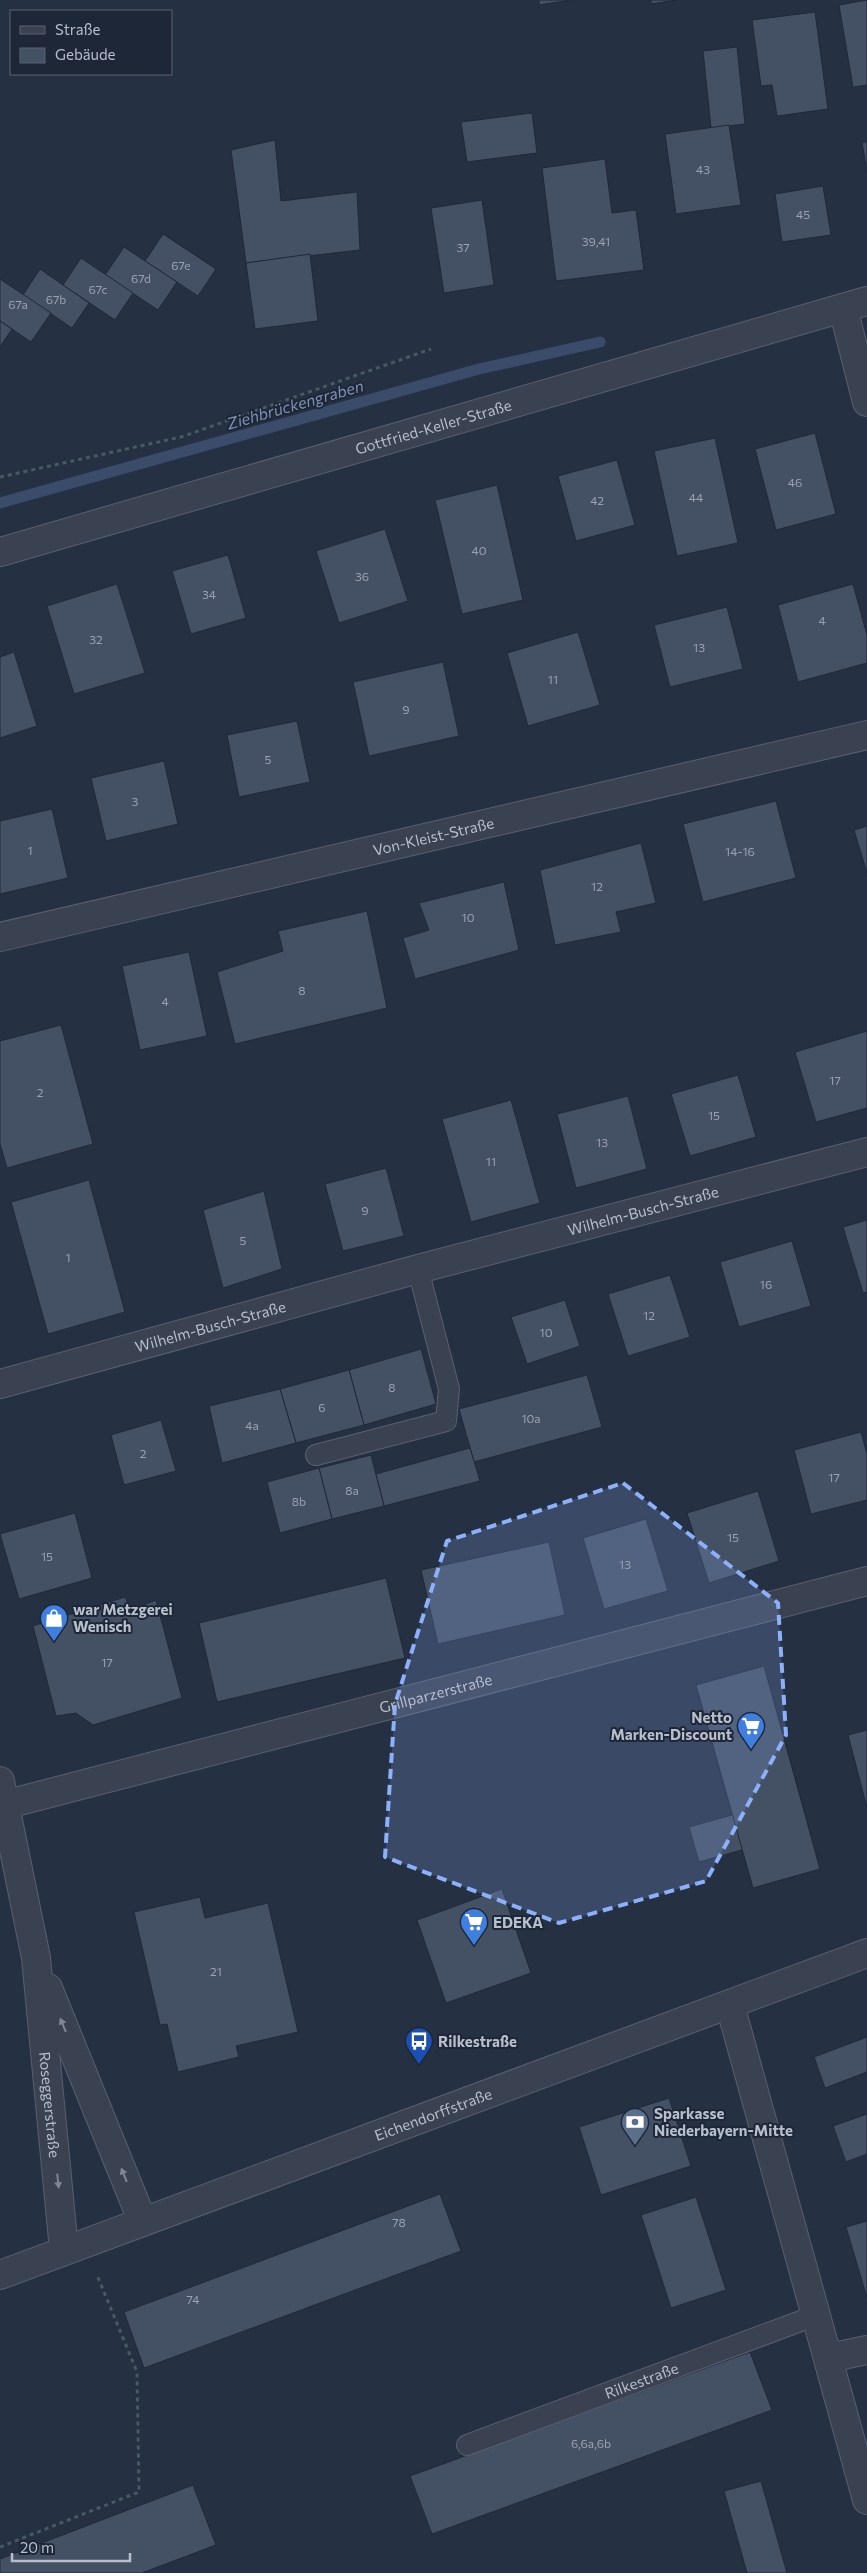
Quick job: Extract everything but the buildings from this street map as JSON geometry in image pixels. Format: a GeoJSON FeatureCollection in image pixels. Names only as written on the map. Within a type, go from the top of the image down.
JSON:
{"type":"FeatureCollection","features":[{"type":"Feature","properties":{"kind":"street"},"geometry":{"type":"LineString","coordinates":[[855,305],[867,402]]}},
{"type":"Feature","properties":{"kind":"street","name":"Gottfried-Keller-Straße"},"geometry":{"type":"LineString","coordinates":[[0,552],[658,364],[855,305]]}},
{"type":"Feature","properties":{"kind":"street","name":"Von-Kleist-Straße"},"geometry":{"type":"LineString","coordinates":[[0,937],[867,735]]}},
{"type":"Feature","properties":{"kind":"street","name":"Wilhelm-Busch-Straße"},"geometry":{"type":"LineString","coordinates":[[0,1384],[418,1269],[867,1152]]}},
{"type":"Feature","properties":{"kind":"street","name":"Grillparzerstraße"},"geometry":{"type":"LineString","coordinates":[[1,1797],[867,1580]]}},
{"type":"Feature","properties":{"kind":"street","name":"Roseggerstraße"},"geometry":{"type":"LineString","coordinates":[[1,1797],[36,1958],[74,2246]]}},
{"type":"Feature","properties":{"kind":"street","name":"Eichendorffstraße"},"geometry":{"type":"LineString","coordinates":[[0,2275],[142,2220],[867,1953]]}},
{"type":"Feature","properties":{"kind":"street","name":"Roseggerstraße"},"geometry":{"type":"LineString","coordinates":[[36,1958],[142,2220]]}},
{"type":"Feature","properties":{"kind":"street"},"geometry":{"type":"LineString","coordinates":[[730,2004],[867,2500]]}},
{"type":"Feature","properties":{"kind":"street"},"geometry":{"type":"LineString","coordinates":[[829,2358],[867,2350]]}},
{"type":"Feature","properties":{"kind":"lane"},"geometry":{"type":"LineString","coordinates":[[316,1455],[446,1421],[450,1389],[418,1269]]}},
{"type":"Feature","properties":{"kind":"lane","name":"Rilkestraße"},"geometry":{"type":"LineString","coordinates":[[467,2445],[817,2315]]}},
{"type":"Feature","properties":{"kind":"path"},"geometry":{"type":"LineString","coordinates":[[0,476],[181,437],[431,349]]}},
{"type":"Feature","properties":{"kind":"path"},"geometry":{"type":"LineString","coordinates":[[0,2546],[139,2492],[137,2372],[74,2246]]}},
{"type":"Feature","properties":{"kind":"highlighted area"},"geometry":{"type":"Polygon","coordinates":[[[623,1483],[778,1603],[786,1735],[706,1881],[559,1923],[385,1857],[395,1704],[447,1541],[623,1483]]]}},
{"type":"Feature","properties":{"kind":"waterway","name":"Ziehbrückengraben"},"geometry":{"type":"LineString","coordinates":[[0,503],[479,369],[600,342]]}},
{"type":"Feature","properties":{"kind":"place","name":"war Metzgerei Wenisch"},"geometry":{"type":"Point","coordinates":[54,1642]}},
{"type":"Feature","properties":{"kind":"place","name":"Netto Marken-Discount"},"geometry":{"type":"Point","coordinates":[751,1750]}},
{"type":"Feature","properties":{"kind":"place","name":"EDEKA"},"geometry":{"type":"Point","coordinates":[474,1946]}},
{"type":"Feature","properties":{"kind":"place","name":"Rilkestraße"},"geometry":{"type":"Point","coordinates":[419,2065]}},
{"type":"Feature","properties":{"kind":"place","name":"Sparkasse Niederbayern-Mitte"},"geometry":{"type":"Point","coordinates":[635,2146]}}]}
